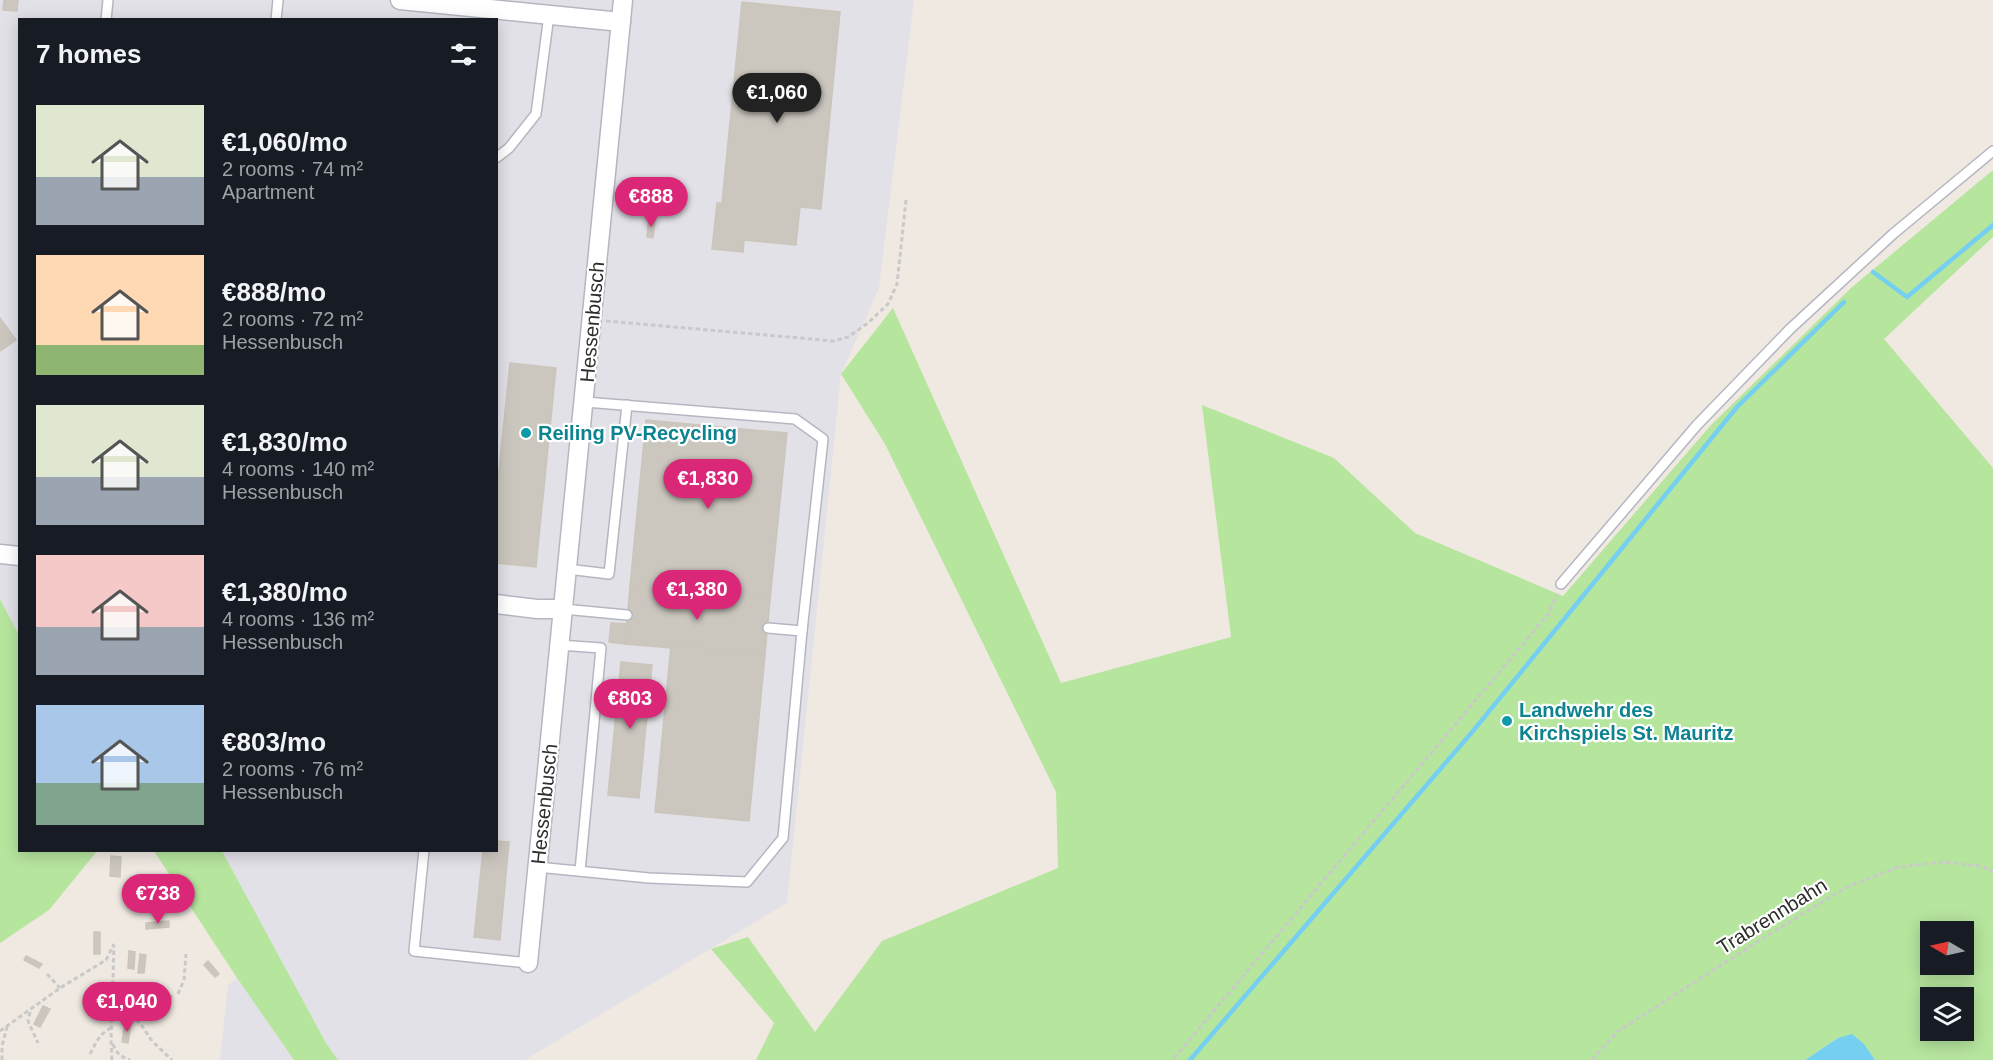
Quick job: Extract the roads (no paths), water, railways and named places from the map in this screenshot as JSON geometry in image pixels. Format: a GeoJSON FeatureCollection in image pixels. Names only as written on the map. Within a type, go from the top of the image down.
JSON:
{"type":"FeatureCollection","features":[{"type":"Feature","properties":{"kind":"street"},"geometry":{"type":"LineString","coordinates":[[400,0],[621,22]]}},
{"type":"Feature","properties":{"kind":"street","name":"Hessenbusch"},"geometry":{"type":"LineString","coordinates":[[528,963],[623,0]]}},
{"type":"Feature","properties":{"kind":"street"},"geometry":{"type":"LineString","coordinates":[[0,554],[18,556]]}},
{"type":"Feature","properties":{"kind":"street"},"geometry":{"type":"LineString","coordinates":[[498,604],[537,609],[563,609]]}},
{"type":"Feature","properties":{"kind":"lane"},"geometry":{"type":"LineString","coordinates":[[106,18],[108,0]]}},
{"type":"Feature","properties":{"kind":"lane"},"geometry":{"type":"LineString","coordinates":[[276,18],[278,0]]}},
{"type":"Feature","properties":{"kind":"lane"},"geometry":{"type":"LineString","coordinates":[[498,156],[509,148],[537,114],[549,15]]}},
{"type":"Feature","properties":{"kind":"lane"},"geometry":{"type":"LineString","coordinates":[[1561,584],[1697,425],[1790,328],[1893,234],[1993,151]]}},
{"type":"Feature","properties":{"kind":"lane"},"geometry":{"type":"LineString","coordinates":[[537,867],[649,878],[747,882],[783,838],[823,439],[795,419],[585,402]]}},
{"type":"Feature","properties":{"kind":"lane"},"geometry":{"type":"LineString","coordinates":[[567,569],[609,574],[627,405]]}},
{"type":"Feature","properties":{"kind":"lane"},"geometry":{"type":"LineString","coordinates":[[563,609],[627,615]]}},
{"type":"Feature","properties":{"kind":"lane"},"geometry":{"type":"LineString","coordinates":[[768,628],[802,631]]}},
{"type":"Feature","properties":{"kind":"lane"},"geometry":{"type":"LineString","coordinates":[[559,645],[601,648],[580,871]]}},
{"type":"Feature","properties":{"kind":"lane"},"geometry":{"type":"LineString","coordinates":[[424,852],[414,951],[528,963]]}},
{"type":"Feature","properties":{"kind":"water"},"geometry":{"type":"Polygon","coordinates":[[[1852,1034],[1864,1044],[1875,1060],[1805,1060],[1838,1038],[1852,1034]]]}},
{"type":"Feature","properties":{"kind":"waterway"},"geometry":{"type":"LineString","coordinates":[[1873,272],[1907,297],[1993,225]]}},
{"type":"Feature","properties":{"kind":"waterway"},"geometry":{"type":"LineString","coordinates":[[1190,1060],[1473,731],[1737,407],[1844,302]]}},
{"type":"Feature","properties":{"kind":"place","name":"Reiling PV-Recycling"},"geometry":{"type":"Point","coordinates":[526,433]}},
{"type":"Feature","properties":{"kind":"place","name":"Landwehr des Kirchspiels St. Mauritz"},"geometry":{"type":"Point","coordinates":[1507,721]}}]}
